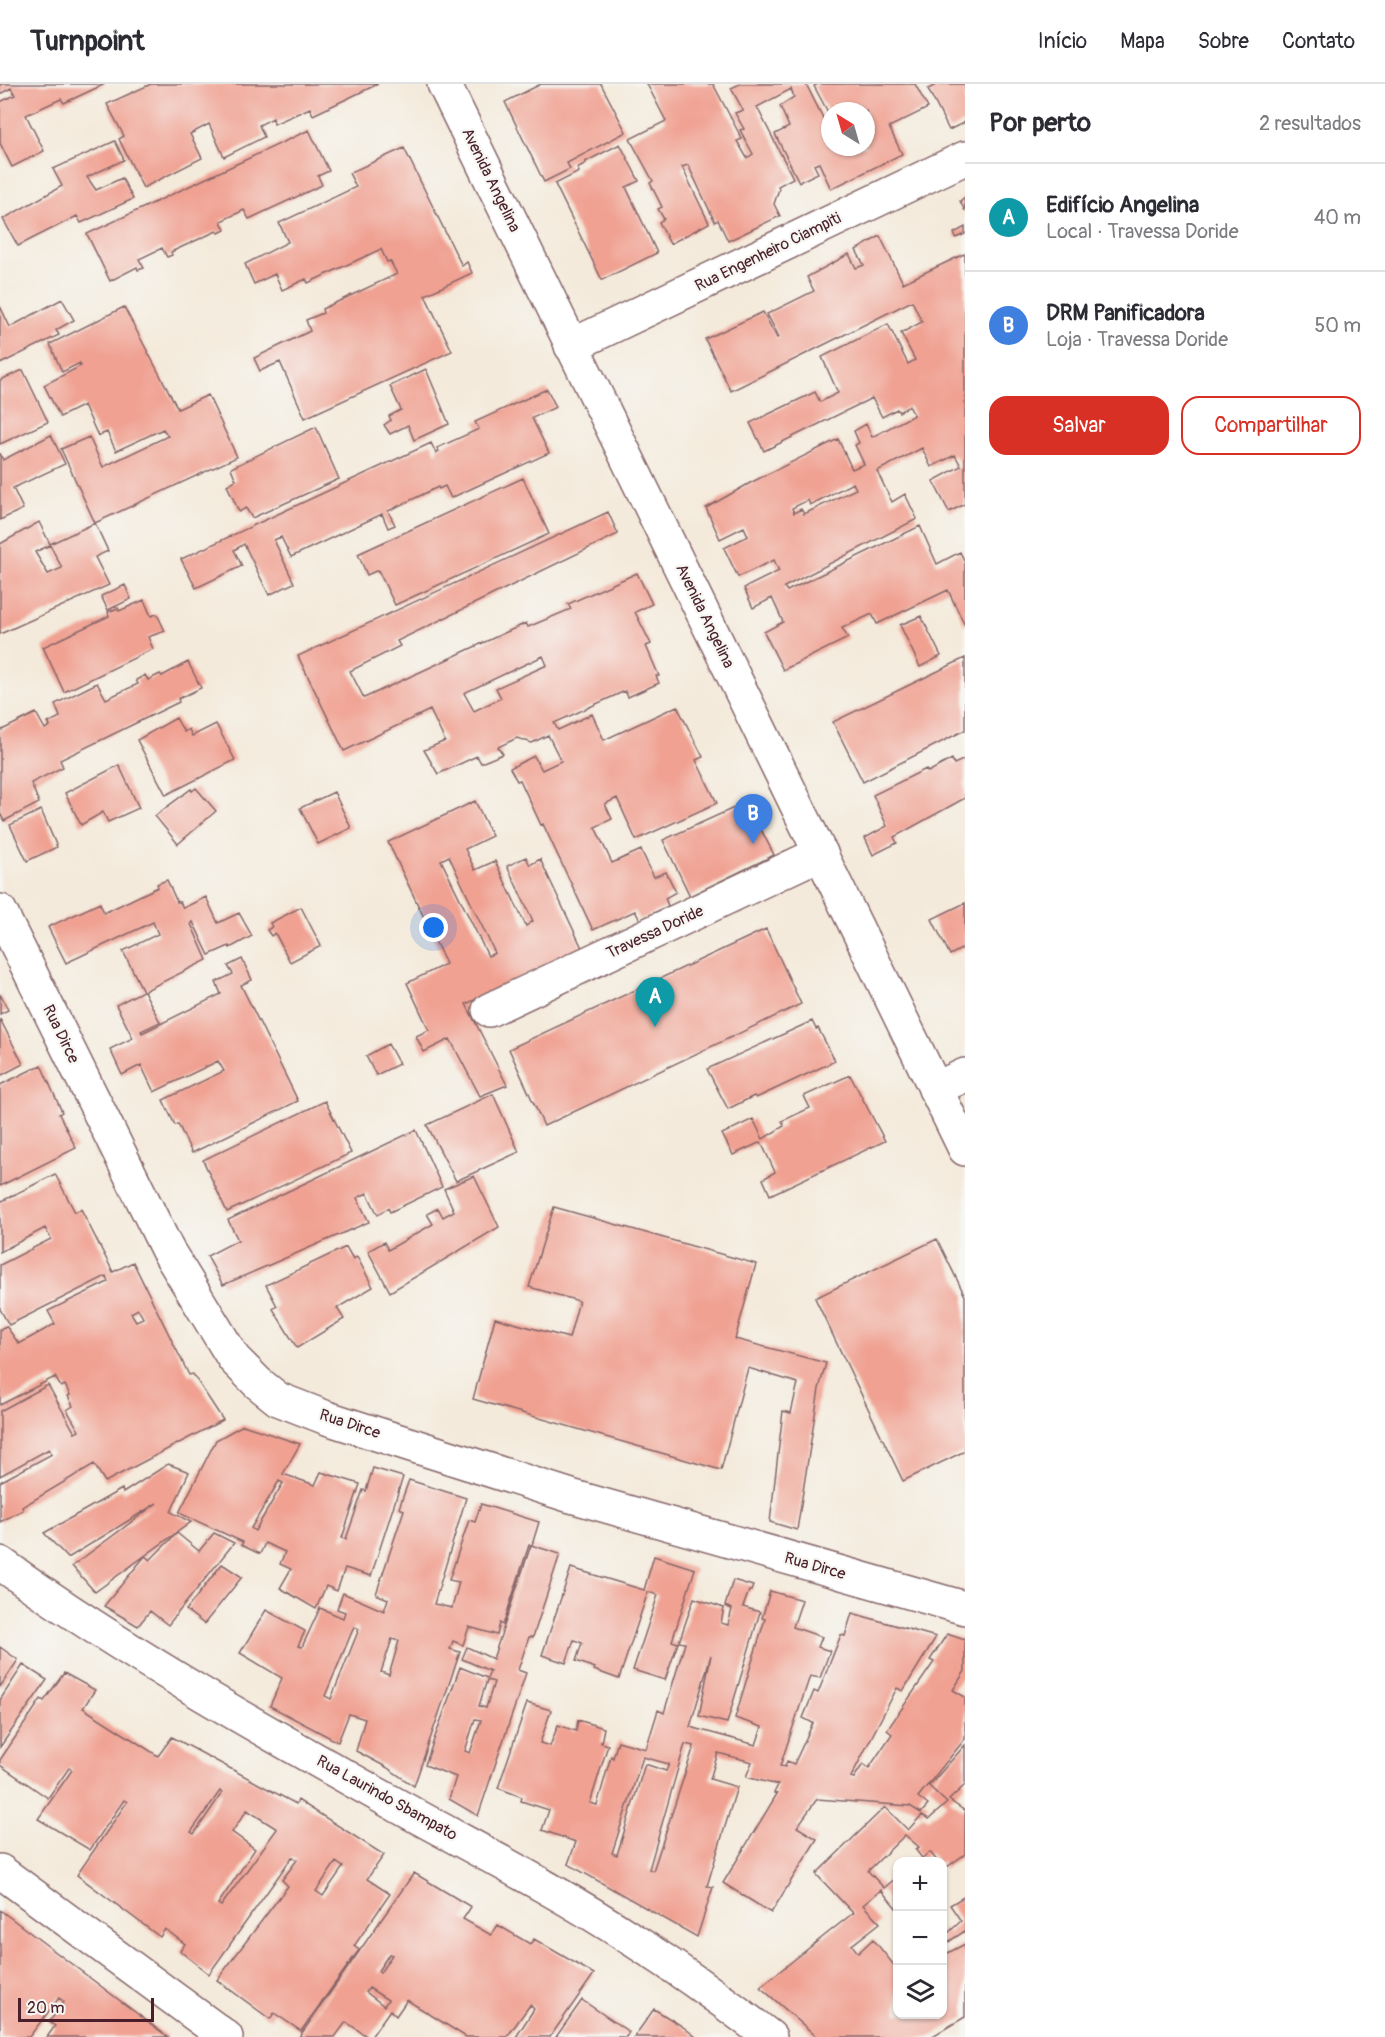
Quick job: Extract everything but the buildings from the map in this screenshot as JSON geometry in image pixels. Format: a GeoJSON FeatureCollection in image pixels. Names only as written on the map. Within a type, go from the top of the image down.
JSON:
{"type":"FeatureCollection","features":[{"type":"Feature","properties":{"kind":"street","name":"Avenida Angelina"},"geometry":{"type":"LineString","coordinates":[[444,84],[965,1149]]}},
{"type":"Feature","properties":{"kind":"street","name":"Rua Engenheiro Ciampiti"},"geometry":{"type":"LineString","coordinates":[[571,346],[965,158]]}},
{"type":"Feature","properties":{"kind":"street","name":"Travessa Doride"},"geometry":{"type":"LineString","coordinates":[[489,1010],[821,854]]}},
{"type":"Feature","properties":{"kind":"street","name":"Rua Dirce"},"geometry":{"type":"LineString","coordinates":[[0,911],[167,1249],[234,1359],[278,1399],[327,1418],[571,1496],[965,1608]]}},
{"type":"Feature","properties":{"kind":"street"},"geometry":{"type":"LineString","coordinates":[[935,1089],[965,1075]]}},
{"type":"Feature","properties":{"kind":"street","name":"Rua Laurindo Sbampato"},"geometry":{"type":"LineString","coordinates":[[0,1563],[50,1599],[184,1682],[397,1805],[547,1887],[714,1994],[770,2037]]}},
{"type":"Feature","properties":{"kind":"street"},"geometry":{"type":"LineString","coordinates":[[0,1871],[226,2037]]}},
{"type":"Feature","properties":{"kind":"place","name":"DRM Panificadora"},"geometry":{"type":"Point","coordinates":[753,844]}},
{"type":"Feature","properties":{"kind":"place","name":"Edifício Angelina"},"geometry":{"type":"Point","coordinates":[655,1027]}}]}
